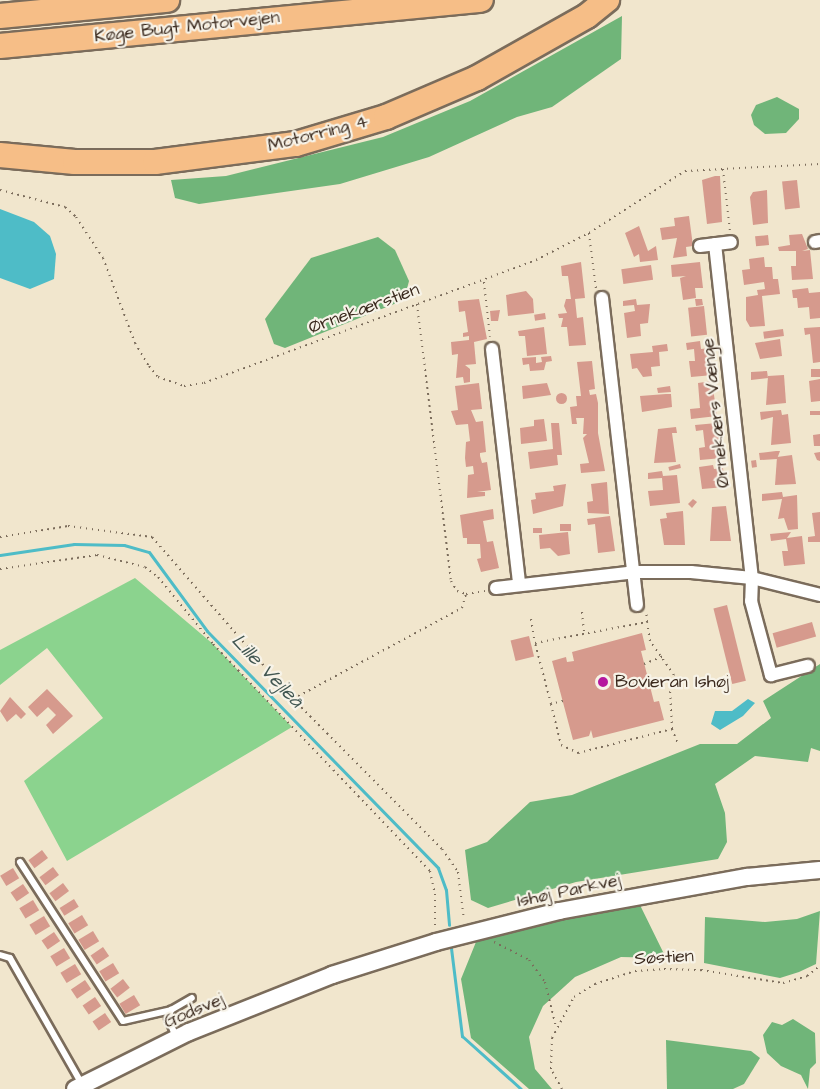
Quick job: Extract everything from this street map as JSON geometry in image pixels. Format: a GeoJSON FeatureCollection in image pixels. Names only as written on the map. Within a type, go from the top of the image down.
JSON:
{"type":"FeatureCollection","features":[{"type":"Feature","properties":{"kind":"highway"},"geometry":{"type":"LineString","coordinates":[[0,14],[49,0]]}},
{"type":"Feature","properties":{"kind":"highway","name":"Køge Bugt Motorvejen"},"geometry":{"type":"LineString","coordinates":[[0,14],[167,0]]}},
{"type":"Feature","properties":{"kind":"highway","name":"Køge Bugt Motorvejen"},"geometry":{"type":"LineString","coordinates":[[0,46],[481,0]]}},
{"type":"Feature","properties":{"kind":"highway","name":"Motorring 4"},"geometry":{"type":"LineString","coordinates":[[0,154],[75,162],[155,162],[296,144],[386,117],[477,78],[587,16],[607,0]]}},
{"type":"Feature","properties":{"kind":"street"},"geometry":{"type":"LineString","coordinates":[[700,246],[731,242]]}},
{"type":"Feature","properties":{"kind":"street","name":"Ørnekærs Vænge"},"geometry":{"type":"LineString","coordinates":[[715,244],[752,578],[751,602],[771,675],[808,666]]}},
{"type":"Feature","properties":{"kind":"street"},"geometry":{"type":"LineString","coordinates":[[602,298],[641,605]]}},
{"type":"Feature","properties":{"kind":"street"},"geometry":{"type":"LineString","coordinates":[[492,349],[519,585]]}},
{"type":"Feature","properties":{"kind":"street"},"geometry":{"type":"LineString","coordinates":[[496,588],[636,572],[691,572],[752,578],[820,595]]}},
{"type":"Feature","properties":{"kind":"street","name":"Ishøj Parkvej"},"geometry":{"type":"LineString","coordinates":[[332,975],[436,942],[559,911],[652,893],[820,870]]}},
{"type":"Feature","properties":{"kind":"street","name":"Godsvej"},"geometry":{"type":"LineString","coordinates":[[78,1087],[177,1038],[332,975]]}},
{"type":"Feature","properties":{"kind":"lane"},"geometry":{"type":"LineString","coordinates":[[20,862],[123,1021],[171,1010],[192,998]]}},
{"type":"Feature","properties":{"kind":"lane"},"geometry":{"type":"LineString","coordinates":[[0,955],[10,957],[78,1087]]}},
{"type":"Feature","properties":{"kind":"lane"},"geometry":{"type":"LineString","coordinates":[[171,1010],[168,1017],[177,1038]]}},
{"type":"Feature","properties":{"kind":"path","name":"Ørnekærstien"},"geometry":{"type":"LineString","coordinates":[[0,190],[65,207],[76,217],[103,258],[135,343],[149,366],[170,383],[204,383],[417,304],[484,282],[589,233],[685,171],[820,164]]}},
{"type":"Feature","properties":{"kind":"path"},"geometry":{"type":"LineString","coordinates":[[723,169],[731,242]]}},
{"type":"Feature","properties":{"kind":"path"},"geometry":{"type":"LineString","coordinates":[[589,233],[596,291],[602,298]]}},
{"type":"Feature","properties":{"kind":"path"},"geometry":{"type":"LineString","coordinates":[[484,282],[492,349]]}},
{"type":"Feature","properties":{"kind":"path"},"geometry":{"type":"LineString","coordinates":[[417,304],[451,581],[457,591],[466,594],[496,588]]}},
{"type":"Feature","properties":{"kind":"path"},"geometry":{"type":"LineString","coordinates":[[0,537],[68,526],[152,537],[292,699],[442,849],[458,872],[465,909],[462,936],[503,944],[529,960],[545,982],[556,1027]]}},
{"type":"Feature","properties":{"kind":"path"},"geometry":{"type":"LineString","coordinates":[[0,568],[97,555],[145,567],[158,577],[213,644],[430,871],[435,894],[436,942]]}},
{"type":"Feature","properties":{"kind":"path"},"geometry":{"type":"LineString","coordinates":[[292,699],[462,608],[466,594]]}},
{"type":"Feature","properties":{"kind":"path"},"geometry":{"type":"LineString","coordinates":[[641,605],[648,636],[664,656],[674,675],[670,693],[672,729],[678,744]]}},
{"type":"Feature","properties":{"kind":"path"},"geometry":{"type":"LineString","coordinates":[[582,612],[584,632]]}},
{"type":"Feature","properties":{"kind":"path"},"geometry":{"type":"LineString","coordinates":[[531,619],[561,744],[578,753],[672,729]]}},
{"type":"Feature","properties":{"kind":"path"},"geometry":{"type":"LineString","coordinates":[[536,643],[584,632],[646,622]]}},
{"type":"Feature","properties":{"kind":"path"},"geometry":{"type":"LineString","coordinates":[[644,664],[664,656]]}},
{"type":"Feature","properties":{"kind":"path"},"geometry":{"type":"LineString","coordinates":[[551,704],[563,701]]}},
{"type":"Feature","properties":{"kind":"path","name":"Søstien"},"geometry":{"type":"LineString","coordinates":[[562,1089],[551,1069],[550,1051],[556,1027],[574,997],[595,984],[635,971],[701,970],[783,983],[807,976],[820,966]]}},
{"type":"Feature","properties":{"kind":"green space"},"geometry":{"type":"Polygon","coordinates":[[[622,16],[621,59],[552,107],[517,117],[429,157],[340,184],[199,204],[175,198],[171,180],[226,176],[383,137],[470,101],[622,16]]]}},
{"type":"Feature","properties":{"kind":"green space"},"geometry":{"type":"Polygon","coordinates":[[[777,97],[799,109],[799,119],[786,133],[765,134],[754,125],[751,115],[756,105],[777,97]]]}},
{"type":"Feature","properties":{"kind":"green space"},"geometry":{"type":"Polygon","coordinates":[[[378,237],[395,250],[409,281],[404,300],[285,348],[274,344],[265,319],[311,258],[378,237]]]}},
{"type":"Feature","properties":{"kind":"green space"},"geometry":{"type":"Polygon","coordinates":[[[135,578],[213,644],[292,727],[67,861],[24,781],[103,718],[47,648],[0,685],[0,650],[135,578]]]}},
{"type":"Feature","properties":{"kind":"green space"},"geometry":{"type":"Polygon","coordinates":[[[820,664],[820,751],[811,748],[808,762],[755,756],[715,784],[725,813],[727,842],[718,859],[576,882],[488,908],[471,900],[465,850],[487,842],[530,802],[572,795],[700,744],[737,744],[771,718],[763,701],[820,664]]]}},
{"type":"Feature","properties":{"kind":"green space"},"geometry":{"type":"Polygon","coordinates":[[[639,903],[666,958],[621,957],[575,977],[543,1006],[529,1037],[535,1069],[552,1089],[529,1089],[471,1038],[461,979],[478,937],[639,903]]]}},
{"type":"Feature","properties":{"kind":"green space"},"geometry":{"type":"Polygon","coordinates":[[[820,911],[816,964],[799,972],[780,978],[704,963],[705,917],[765,922],[797,919],[820,911]]]}},
{"type":"Feature","properties":{"kind":"green space"},"geometry":{"type":"Polygon","coordinates":[[[793,1019],[815,1033],[816,1063],[810,1069],[808,1089],[801,1075],[781,1066],[767,1053],[763,1035],[772,1022],[782,1025],[793,1019]]]}},
{"type":"Feature","properties":{"kind":"green space"},"geometry":{"type":"Polygon","coordinates":[[[666,1040],[751,1051],[760,1058],[744,1084],[733,1089],[667,1089],[666,1040]]]}},
{"type":"Feature","properties":{"kind":"water"},"geometry":{"type":"Polygon","coordinates":[[[0,209],[34,222],[50,236],[56,254],[54,279],[30,289],[0,278],[0,209]]]}},
{"type":"Feature","properties":{"kind":"water"},"geometry":{"type":"Polygon","coordinates":[[[748,699],[755,703],[743,716],[720,730],[711,724],[715,711],[732,711],[748,699]]]}},
{"type":"Feature","properties":{"kind":"building"},"geometry":{"type":"Polygon","coordinates":[[[720,176],[722,222],[707,224],[702,180],[720,176]]]}},
{"type":"Feature","properties":{"kind":"building"},"geometry":{"type":"Polygon","coordinates":[[[797,180],[800,208],[785,209],[782,182],[797,180]]]}},
{"type":"Feature","properties":{"kind":"building"},"geometry":{"type":"Polygon","coordinates":[[[767,190],[768,223],[753,225],[750,197],[753,192],[767,190]]]}},
{"type":"Feature","properties":{"kind":"building"},"geometry":{"type":"Polygon","coordinates":[[[689,216],[693,246],[686,247],[687,256],[673,258],[677,238],[662,240],[660,228],[675,226],[674,218],[689,216]]]}},
{"type":"Feature","properties":{"kind":"building"},"geometry":{"type":"Polygon","coordinates":[[[639,226],[648,251],[656,246],[658,260],[640,262],[639,254],[634,257],[625,233],[639,226]]]}},
{"type":"Feature","properties":{"kind":"building"},"geometry":{"type":"Polygon","coordinates":[[[802,234],[808,249],[802,251],[810,250],[813,279],[792,280],[791,266],[796,266],[796,251],[779,251],[778,247],[790,245],[789,235],[802,234]]]}},
{"type":"Feature","properties":{"kind":"building"},"geometry":{"type":"Polygon","coordinates":[[[768,235],[769,245],[756,246],[755,236],[768,235]]]}},
{"type":"Feature","properties":{"kind":"building"},"geometry":{"type":"Polygon","coordinates":[[[764,257],[765,267],[772,267],[773,279],[778,279],[780,294],[762,296],[765,326],[750,327],[746,320],[746,297],[758,295],[757,290],[765,289],[764,282],[744,285],[742,270],[750,269],[749,259],[764,257]]]}},
{"type":"Feature","properties":{"kind":"building"},"geometry":{"type":"Polygon","coordinates":[[[581,262],[585,298],[575,299],[577,318],[583,317],[586,345],[569,346],[567,327],[561,327],[563,318],[559,318],[558,314],[567,313],[564,306],[566,299],[571,299],[568,276],[562,276],[561,266],[581,262]]]}},
{"type":"Feature","properties":{"kind":"building"},"geometry":{"type":"Polygon","coordinates":[[[700,262],[703,288],[695,288],[696,298],[683,300],[680,278],[686,276],[672,277],[671,265],[700,262]]]}},
{"type":"Feature","properties":{"kind":"building"},"geometry":{"type":"Polygon","coordinates":[[[651,265],[653,280],[623,284],[621,269],[651,265]]]}},
{"type":"Feature","properties":{"kind":"building"},"geometry":{"type":"Polygon","coordinates":[[[808,288],[809,293],[820,292],[820,318],[810,319],[809,307],[798,308],[797,298],[793,298],[792,290],[808,288]]]}},
{"type":"Feature","properties":{"kind":"building"},"geometry":{"type":"Polygon","coordinates":[[[526,291],[533,299],[534,313],[508,316],[506,295],[526,291]]]}},
{"type":"Feature","properties":{"kind":"building"},"geometry":{"type":"Polygon","coordinates":[[[479,299],[487,339],[474,342],[476,364],[465,365],[470,369],[470,382],[464,383],[463,377],[456,378],[458,354],[452,355],[451,342],[469,340],[469,336],[463,337],[463,333],[468,332],[465,311],[459,312],[458,301],[479,299]]]}},
{"type":"Feature","properties":{"kind":"building"},"geometry":{"type":"Polygon","coordinates":[[[636,299],[637,305],[650,304],[648,323],[640,324],[641,336],[627,338],[624,313],[635,311],[634,305],[623,306],[623,301],[636,299]]]}},
{"type":"Feature","properties":{"kind":"building"},"geometry":{"type":"Polygon","coordinates":[[[695,299],[702,299],[703,305],[696,306],[695,299]]]}},
{"type":"Feature","properties":{"kind":"building"},"geometry":{"type":"Polygon","coordinates":[[[704,306],[707,335],[691,337],[688,308],[704,306]]]}},
{"type":"Feature","properties":{"kind":"building"},"geometry":{"type":"Polygon","coordinates":[[[500,310],[498,321],[491,321],[490,311],[500,310]]]}},
{"type":"Feature","properties":{"kind":"building"},"geometry":{"type":"Polygon","coordinates":[[[545,313],[546,319],[535,321],[534,315],[545,313]]]}},
{"type":"Feature","properties":{"kind":"building"},"geometry":{"type":"Polygon","coordinates":[[[544,327],[547,354],[527,356],[525,336],[519,336],[518,331],[544,327]]]}},
{"type":"Feature","properties":{"kind":"building"},"geometry":{"type":"Polygon","coordinates":[[[820,327],[820,362],[813,363],[810,334],[805,335],[804,328],[820,327]]]}},
{"type":"Feature","properties":{"kind":"building"},"geometry":{"type":"Polygon","coordinates":[[[783,329],[784,336],[764,339],[763,332],[783,329]]]}},
{"type":"Feature","properties":{"kind":"building"},"geometry":{"type":"Polygon","coordinates":[[[780,339],[782,356],[760,359],[755,343],[780,339]]]}},
{"type":"Feature","properties":{"kind":"building"},"geometry":{"type":"Polygon","coordinates":[[[700,341],[701,349],[710,348],[713,375],[691,377],[689,361],[695,361],[694,349],[687,350],[686,343],[700,341]]]}},
{"type":"Feature","properties":{"kind":"building"},"geometry":{"type":"Polygon","coordinates":[[[667,344],[668,351],[659,352],[660,366],[651,367],[652,376],[643,377],[637,368],[632,369],[630,354],[653,352],[652,346],[667,344]]]}},
{"type":"Feature","properties":{"kind":"building"},"geometry":{"type":"Polygon","coordinates":[[[551,356],[552,361],[546,362],[544,370],[530,371],[529,364],[523,365],[522,358],[536,357],[536,363],[542,362],[541,357],[551,356]]]}},
{"type":"Feature","properties":{"kind":"building"},"geometry":{"type":"Polygon","coordinates":[[[592,361],[595,389],[589,390],[590,395],[596,394],[598,403],[598,433],[605,471],[581,473],[580,464],[589,463],[583,438],[587,434],[583,434],[584,418],[576,418],[577,424],[572,424],[570,407],[577,406],[576,396],[581,396],[577,362],[592,361]]]}},
{"type":"Feature","properties":{"kind":"building"},"geometry":{"type":"Polygon","coordinates":[[[811,369],[820,369],[820,377],[811,377],[811,369]]]}},
{"type":"Feature","properties":{"kind":"building"},"geometry":{"type":"Polygon","coordinates":[[[767,371],[768,378],[751,380],[751,372],[767,371]]]}},
{"type":"Feature","properties":{"kind":"building"},"geometry":{"type":"Polygon","coordinates":[[[784,375],[786,403],[766,405],[768,376],[784,375]]]}},
{"type":"Feature","properties":{"kind":"building"},"geometry":{"type":"Polygon","coordinates":[[[820,379],[820,401],[811,402],[809,381],[820,379]]]}},
{"type":"Feature","properties":{"kind":"building"},"geometry":{"type":"Polygon","coordinates":[[[712,381],[717,416],[691,419],[690,409],[700,408],[698,383],[712,381]]]}},
{"type":"Feature","properties":{"kind":"building"},"geometry":{"type":"Polygon","coordinates":[[[479,383],[482,409],[471,410],[476,422],[483,421],[486,452],[480,453],[480,456],[482,463],[487,462],[491,490],[477,492],[485,492],[485,496],[467,498],[468,475],[474,474],[473,466],[466,467],[466,442],[470,441],[468,424],[456,425],[451,411],[458,410],[455,386],[479,383]]]}},
{"type":"Feature","properties":{"kind":"building"},"geometry":{"type":"Polygon","coordinates":[[[547,383],[551,395],[523,399],[522,386],[547,383]]]}},
{"type":"Feature","properties":{"kind":"building"},"geometry":{"type":"Polygon","coordinates":[[[670,386],[671,392],[658,393],[657,388],[670,386]]]}},
{"type":"Feature","properties":{"kind":"building"},"geometry":{"type":"Polygon","coordinates":[[[561,392],[567,398],[561,404],[555,398],[561,392]]]}},
{"type":"Feature","properties":{"kind":"building"},"geometry":{"type":"Polygon","coordinates":[[[671,394],[672,407],[642,412],[640,396],[671,394]]]}},
{"type":"Feature","properties":{"kind":"building"},"geometry":{"type":"Polygon","coordinates":[[[781,410],[782,415],[788,414],[791,443],[771,445],[773,417],[761,420],[760,412],[781,410]]]}},
{"type":"Feature","properties":{"kind":"building"},"geometry":{"type":"Polygon","coordinates":[[[810,411],[820,411],[820,415],[810,415],[810,411]]]}},
{"type":"Feature","properties":{"kind":"building"},"geometry":{"type":"Polygon","coordinates":[[[544,419],[547,441],[521,444],[520,428],[534,426],[534,420],[544,419]]]}},
{"type":"Feature","properties":{"kind":"building"},"geometry":{"type":"Polygon","coordinates":[[[551,423],[559,423],[562,455],[557,455],[558,465],[530,469],[528,452],[553,449],[551,423]]]}},
{"type":"Feature","properties":{"kind":"building"},"geometry":{"type":"Polygon","coordinates":[[[717,423],[722,458],[700,460],[699,448],[705,447],[703,430],[696,431],[695,425],[717,423]]]}},
{"type":"Feature","properties":{"kind":"building"},"geometry":{"type":"Polygon","coordinates":[[[676,427],[677,433],[672,433],[676,462],[654,463],[658,429],[676,427]]]}},
{"type":"Feature","properties":{"kind":"building"},"geometry":{"type":"Polygon","coordinates":[[[820,434],[820,446],[814,446],[813,435],[820,434]]]}},
{"type":"Feature","properties":{"kind":"building"},"geometry":{"type":"Polygon","coordinates":[[[780,451],[777,459],[760,460],[759,453],[780,451]]]}},
{"type":"Feature","properties":{"kind":"building"},"geometry":{"type":"Polygon","coordinates":[[[820,452],[820,461],[814,453],[820,452]]]}},
{"type":"Feature","properties":{"kind":"building"},"geometry":{"type":"Polygon","coordinates":[[[792,455],[796,484],[775,485],[777,457],[792,455]]]}},
{"type":"Feature","properties":{"kind":"building"},"geometry":{"type":"Polygon","coordinates":[[[756,460],[757,467],[752,468],[751,461],[756,460]]]}},
{"type":"Feature","properties":{"kind":"building"},"geometry":{"type":"Polygon","coordinates":[[[680,464],[681,468],[669,471],[668,467],[680,464]]]}},
{"type":"Feature","properties":{"kind":"building"},"geometry":{"type":"Polygon","coordinates":[[[713,465],[714,469],[723,468],[725,487],[702,489],[699,467],[713,465]]]}},
{"type":"Feature","properties":{"kind":"building"},"geometry":{"type":"Polygon","coordinates":[[[662,471],[663,476],[677,475],[680,503],[650,506],[648,491],[663,490],[662,478],[648,479],[648,473],[662,471]]]}},
{"type":"Feature","properties":{"kind":"building"},"geometry":{"type":"Polygon","coordinates":[[[607,482],[609,514],[588,513],[587,502],[593,501],[591,484],[607,482]]]}},
{"type":"Feature","properties":{"kind":"building"},"geometry":{"type":"Polygon","coordinates":[[[566,484],[563,506],[533,514],[531,500],[536,499],[535,493],[554,491],[553,486],[566,484]]]}},
{"type":"Feature","properties":{"kind":"building"},"geometry":{"type":"Polygon","coordinates":[[[782,492],[783,497],[797,495],[798,529],[788,530],[784,518],[778,519],[782,499],[762,501],[762,494],[782,492]]]}},
{"type":"Feature","properties":{"kind":"building"},"geometry":{"type":"Polygon","coordinates":[[[693,499],[697,502],[692,508],[688,504],[693,499]]]}},
{"type":"Feature","properties":{"kind":"building"},"geometry":{"type":"Polygon","coordinates":[[[726,506],[731,541],[710,541],[712,507],[726,506]]]}},
{"type":"Feature","properties":{"kind":"building"},"geometry":{"type":"Polygon","coordinates":[[[493,509],[494,519],[483,521],[487,542],[493,541],[499,568],[481,572],[477,559],[481,558],[480,544],[467,544],[467,538],[463,538],[460,515],[493,509]]]}},
{"type":"Feature","properties":{"kind":"building"},"geometry":{"type":"Polygon","coordinates":[[[683,511],[685,545],[664,545],[660,519],[667,518],[666,513],[683,511]]]}},
{"type":"Feature","properties":{"kind":"building"},"geometry":{"type":"Polygon","coordinates":[[[820,512],[820,542],[808,542],[808,537],[815,536],[812,513],[820,512]]]}},
{"type":"Feature","properties":{"kind":"building"},"geometry":{"type":"Polygon","coordinates":[[[610,516],[615,551],[598,553],[595,524],[588,525],[587,519],[610,516]]]}},
{"type":"Feature","properties":{"kind":"building"},"geometry":{"type":"Polygon","coordinates":[[[560,524],[571,524],[571,531],[560,531],[560,524]]]}},
{"type":"Feature","properties":{"kind":"building"},"geometry":{"type":"Polygon","coordinates":[[[533,528],[542,528],[542,533],[533,533],[533,528]]]}},
{"type":"Feature","properties":{"kind":"building"},"geometry":{"type":"Polygon","coordinates":[[[568,532],[570,554],[558,556],[550,548],[540,549],[539,535],[568,532]]]}},
{"type":"Feature","properties":{"kind":"building"},"geometry":{"type":"Polygon","coordinates":[[[791,532],[787,538],[802,536],[805,564],[784,566],[782,551],[788,551],[786,539],[771,541],[770,534],[791,532]]]}},
{"type":"Feature","properties":{"kind":"building"},"geometry":{"type":"Polygon","coordinates":[[[727,605],[746,681],[732,684],[713,608],[727,605]]]}},
{"type":"Feature","properties":{"kind":"building"},"geometry":{"type":"Polygon","coordinates":[[[812,622],[816,636],[777,648],[773,633],[812,622]]]}},
{"type":"Feature","properties":{"kind":"building","name":"Bovieran Ishøj"},"geometry":{"type":"Polygon","coordinates":[[[642,633],[646,650],[641,651],[654,702],[659,701],[664,720],[593,738],[591,730],[589,736],[573,740],[552,661],[566,657],[567,662],[574,661],[572,652],[642,633]]]}},
{"type":"Feature","properties":{"kind":"building"},"geometry":{"type":"Polygon","coordinates":[[[529,636],[534,656],[516,661],[511,641],[529,636]]]}},
{"type":"Feature","properties":{"kind":"building"},"geometry":{"type":"Polygon","coordinates":[[[47,689],[73,716],[53,734],[46,725],[56,715],[48,707],[37,717],[28,707],[47,689]]]}},
{"type":"Feature","properties":{"kind":"building"},"geometry":{"type":"Polygon","coordinates":[[[10,697],[26,714],[21,719],[16,714],[7,722],[0,711],[10,697]]]}},
{"type":"Feature","properties":{"kind":"building"},"geometry":{"type":"Polygon","coordinates":[[[42,850],[48,858],[34,868],[28,860],[42,850]]]}},
{"type":"Feature","properties":{"kind":"building"},"geometry":{"type":"Polygon","coordinates":[[[53,867],[59,875],[45,885],[39,877],[53,867]]]}},
{"type":"Feature","properties":{"kind":"building"},"geometry":{"type":"Polygon","coordinates":[[[13,868],[19,878],[6,886],[0,876],[13,868]]]}},
{"type":"Feature","properties":{"kind":"building"},"geometry":{"type":"Polygon","coordinates":[[[63,883],[69,891],[55,901],[49,893],[63,883]]]}},
{"type":"Feature","properties":{"kind":"building"},"geometry":{"type":"Polygon","coordinates":[[[23,884],[29,893],[17,902],[11,892],[23,884]]]}},
{"type":"Feature","properties":{"kind":"building"},"geometry":{"type":"Polygon","coordinates":[[[74,899],[79,907],[64,916],[60,908],[74,899]]]}},
{"type":"Feature","properties":{"kind":"building"},"geometry":{"type":"Polygon","coordinates":[[[33,900],[39,910],[25,919],[19,908],[33,900]]]}},
{"type":"Feature","properties":{"kind":"building"},"geometry":{"type":"Polygon","coordinates":[[[82,915],[88,925],[74,934],[68,923],[82,915]]]}},
{"type":"Feature","properties":{"kind":"building"},"geometry":{"type":"Polygon","coordinates":[[[44,916],[50,926],[36,935],[29,925],[44,916]]]}},
{"type":"Feature","properties":{"kind":"building"},"geometry":{"type":"Polygon","coordinates":[[[93,931],[99,941],[85,950],[78,940],[93,931]]]}},
{"type":"Feature","properties":{"kind":"building"},"geometry":{"type":"Polygon","coordinates":[[[54,932],[60,941],[48,950],[42,940],[54,932]]]}},
{"type":"Feature","properties":{"kind":"building"},"geometry":{"type":"Polygon","coordinates":[[[103,947],[109,956],[97,965],[91,955],[103,947]]]}},
{"type":"Feature","properties":{"kind":"building"},"geometry":{"type":"Polygon","coordinates":[[[64,948],[70,958],[56,967],[50,956],[64,948]]]}},
{"type":"Feature","properties":{"kind":"building"},"geometry":{"type":"Polygon","coordinates":[[[113,963],[119,973],[105,982],[99,971],[113,963]]]}},
{"type":"Feature","properties":{"kind":"building"},"geometry":{"type":"Polygon","coordinates":[[[75,964],[81,974],[67,983],[60,973],[75,964]]]}},
{"type":"Feature","properties":{"kind":"building"},"geometry":{"type":"Polygon","coordinates":[[[123,979],[130,988],[117,998],[110,989],[123,979]]]}},
{"type":"Feature","properties":{"kind":"building"},"geometry":{"type":"Polygon","coordinates":[[[85,980],[91,989],[77,999],[71,990],[85,980]]]}},
{"type":"Feature","properties":{"kind":"building"},"geometry":{"type":"Polygon","coordinates":[[[134,995],[140,1005],[126,1014],[119,1004],[134,995]]]}},
{"type":"Feature","properties":{"kind":"building"},"geometry":{"type":"Polygon","coordinates":[[[95,997],[101,1006],[89,1015],[83,1005],[95,997]]]}},
{"type":"Feature","properties":{"kind":"building"},"geometry":{"type":"Polygon","coordinates":[[[105,1013],[111,1022],[99,1031],[93,1021],[105,1013]]]}},
{"type":"Feature","properties":{"kind":"waterway","name":"Lille Vejleå"},"geometry":{"type":"LineString","coordinates":[[0,555],[74,544],[124,545],[149,552],[207,631],[438,868],[446,890],[449,925]]}},
{"type":"Feature","properties":{"kind":"waterway","name":"Lille Vejleå"},"geometry":{"type":"LineString","coordinates":[[451,948],[462,1036],[521,1089]]}},
{"type":"Feature","properties":{"kind":"place","name":"Bovieran Ishøj"},"geometry":{"type":"Point","coordinates":[603,682]}}]}
